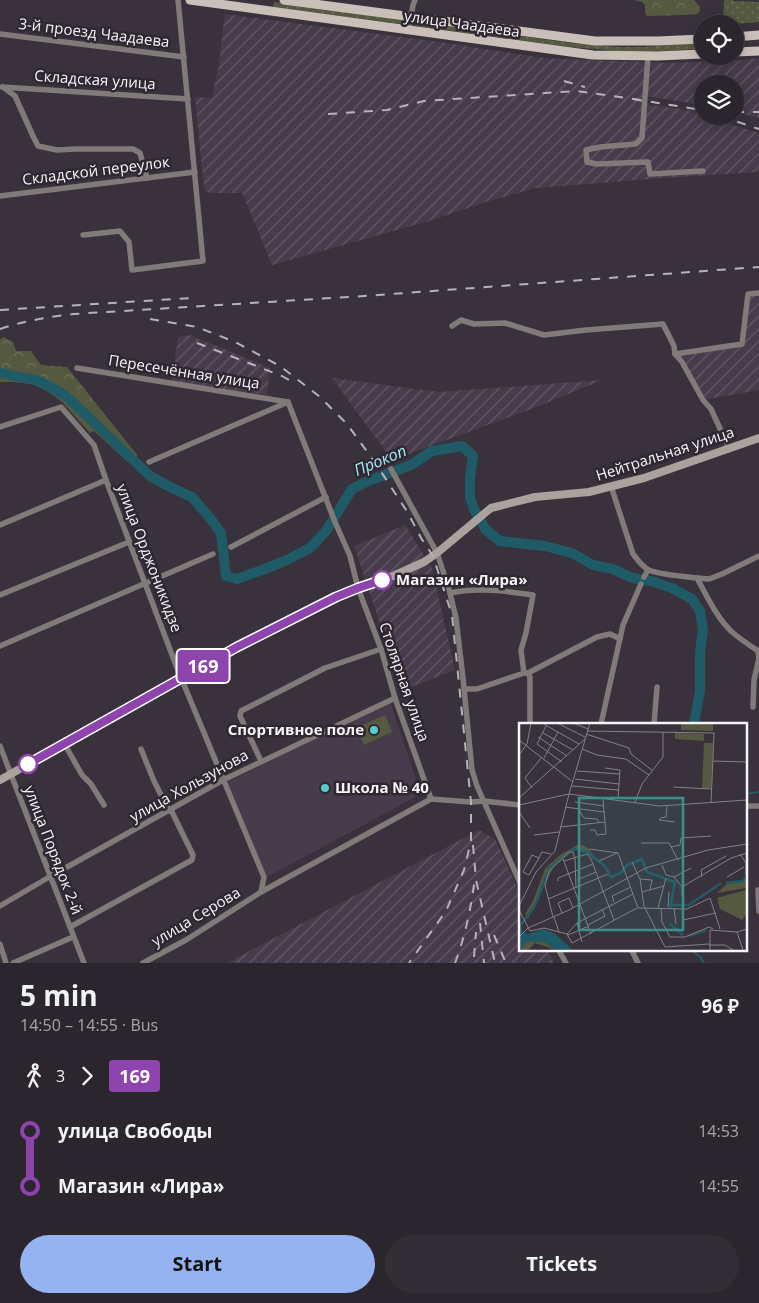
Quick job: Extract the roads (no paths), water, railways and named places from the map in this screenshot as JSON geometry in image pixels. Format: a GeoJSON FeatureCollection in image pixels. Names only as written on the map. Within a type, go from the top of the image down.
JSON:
{"type":"FeatureCollection","features":[{"type":"Feature","properties":{"kind":"main road","name":"улица Чаадаева"},"geometry":{"type":"LineString","coordinates":[[190,0],[593,55],[694,54]]}},
{"type":"Feature","properties":{"kind":"main road","name":"улица Чаадаева"},"geometry":{"type":"LineString","coordinates":[[285,0],[595,41],[658,42],[694,40]]}},
{"type":"Feature","properties":{"kind":"main road"},"geometry":{"type":"LineString","coordinates":[[744,36],[759,35]]}},
{"type":"Feature","properties":{"kind":"main road"},"geometry":{"type":"LineString","coordinates":[[744,51],[759,50]]}},
{"type":"Feature","properties":{"kind":"main road","name":"Нейтральная улица"},"geometry":{"type":"LineString","coordinates":[[0,780],[245,642],[336,597],[393,576],[424,562],[491,508],[536,496],[589,492],[644,478],[759,438]]}},
{"type":"Feature","properties":{"kind":"street"},"geometry":{"type":"LineString","coordinates":[[83,235],[120,231],[129,242],[132,270],[203,261],[178,0]]}},
{"type":"Feature","properties":{"kind":"street"},"geometry":{"type":"LineString","coordinates":[[409,30],[415,0]]}},
{"type":"Feature","properties":{"kind":"street","name":"3-й проезд Чаадаева"},"geometry":{"type":"LineString","coordinates":[[0,34],[184,57]]}},
{"type":"Feature","properties":{"kind":"street"},"geometry":{"type":"LineString","coordinates":[[648,56],[642,138],[636,144],[586,150],[587,162],[597,164],[648,162],[650,174],[703,171]]}},
{"type":"Feature","properties":{"kind":"street"},"geometry":{"type":"LineString","coordinates":[[1,87],[15,96],[38,146],[57,150],[75,148],[133,149],[140,153],[147,178]]}},
{"type":"Feature","properties":{"kind":"street","name":"Складская улица"},"geometry":{"type":"LineString","coordinates":[[1,87],[188,99]]}},
{"type":"Feature","properties":{"kind":"street","name":"Складской переулок"},"geometry":{"type":"LineString","coordinates":[[0,196],[195,172]]}},
{"type":"Feature","properties":{"kind":"street"},"geometry":{"type":"LineString","coordinates":[[675,354],[742,344],[748,294],[759,293]]}},
{"type":"Feature","properties":{"kind":"street"},"geometry":{"type":"LineString","coordinates":[[452,326],[461,320],[474,324],[505,323],[544,335],[663,324],[674,346],[675,354],[682,362],[703,400],[711,409],[729,448]]}},
{"type":"Feature","properties":{"kind":"street","name":"Пересечённая улица"},"geometry":{"type":"LineString","coordinates":[[77,368],[288,402]]}},
{"type":"Feature","properties":{"kind":"street"},"geometry":{"type":"LineString","coordinates":[[149,462],[288,402],[326,497],[230,547]]}},
{"type":"Feature","properties":{"kind":"street","name":"улица Орджоникидзе"},"geometry":{"type":"LineString","coordinates":[[0,427],[61,407],[94,445],[129,542],[182,678],[264,877],[261,892]]}},
{"type":"Feature","properties":{"kind":"street"},"geometry":{"type":"LineString","coordinates":[[391,469],[436,553],[450,593],[456,618],[472,770],[519,881]]}},
{"type":"Feature","properties":{"kind":"street"},"geometry":{"type":"LineString","coordinates":[[0,525],[106,480]]}},
{"type":"Feature","properties":{"kind":"street"},"geometry":{"type":"LineString","coordinates":[[611,486],[633,554],[648,570],[709,579],[759,556]]}},
{"type":"Feature","properties":{"kind":"street","name":"Столярная улица"},"geometry":{"type":"LineString","coordinates":[[326,497],[350,556],[358,588],[381,649],[395,698],[431,799]]}},
{"type":"Feature","properties":{"kind":"street"},"geometry":{"type":"LineString","coordinates":[[0,595],[129,542]]}},
{"type":"Feature","properties":{"kind":"street"},"geometry":{"type":"LineString","coordinates":[[0,646],[213,554]]}},
{"type":"Feature","properties":{"kind":"street"},"geometry":{"type":"LineString","coordinates":[[644,577],[648,570]]}},
{"type":"Feature","properties":{"kind":"street"},"geometry":{"type":"LineString","coordinates":[[697,578],[704,593],[731,632],[759,655],[754,680],[753,707]]}},
{"type":"Feature","properties":{"kind":"street"},"geometry":{"type":"LineString","coordinates":[[601,723],[623,625],[641,584]]}},
{"type":"Feature","properties":{"kind":"street"},"geometry":{"type":"LineString","coordinates":[[450,593],[469,590],[508,591],[533,595],[522,650],[526,673],[530,677],[530,723]]}},
{"type":"Feature","properties":{"kind":"street"},"geometry":{"type":"LineString","coordinates":[[464,689],[477,689],[526,673],[597,637],[610,634],[620,639]]}},
{"type":"Feature","properties":{"kind":"street"},"geometry":{"type":"LineString","coordinates":[[261,761],[240,716],[241,711],[325,668],[381,649]]}},
{"type":"Feature","properties":{"kind":"street"},"geometry":{"type":"LineString","coordinates":[[654,723],[656,687]]}},
{"type":"Feature","properties":{"kind":"street","name":"улица Хользунова"},"geometry":{"type":"LineString","coordinates":[[0,906],[224,780],[395,698]]}},
{"type":"Feature","properties":{"kind":"street"},"geometry":{"type":"LineString","coordinates":[[64,744],[82,776],[91,784],[104,805]]}},
{"type":"Feature","properties":{"kind":"street","name":"улица Порядок 2-й"},"geometry":{"type":"LineString","coordinates":[[0,746],[84,963]]}},
{"type":"Feature","properties":{"kind":"street"},"geometry":{"type":"LineString","coordinates":[[70,927],[191,861],[193,858],[140,749]]}},
{"type":"Feature","properties":{"kind":"street"},"geometry":{"type":"LineString","coordinates":[[431,799],[484,801],[519,805]]}},
{"type":"Feature","properties":{"kind":"street","name":"улица Серова"},"geometry":{"type":"LineString","coordinates":[[143,963],[186,940],[261,892],[431,799]]}},
{"type":"Feature","properties":{"kind":"street"},"geometry":{"type":"LineString","coordinates":[[746,806],[759,806]]}},
{"type":"Feature","properties":{"kind":"street"},"geometry":{"type":"LineString","coordinates":[[759,890],[759,911]]}},
{"type":"Feature","properties":{"kind":"street"},"geometry":{"type":"LineString","coordinates":[[13,963],[73,936]]}},
{"type":"Feature","properties":{"kind":"street"},"geometry":{"type":"LineString","coordinates":[[0,944],[6,963]]}},
{"type":"Feature","properties":{"kind":"street"},"geometry":{"type":"LineString","coordinates":[[559,951],[566,963]]}},
{"type":"Feature","properties":{"kind":"street"},"geometry":{"type":"LineString","coordinates":[[632,951],[638,963]]}},
{"type":"Feature","properties":{"kind":"waterway","name":"Прокоп"},"geometry":{"type":"LineString","coordinates":[[0,373],[39,381],[65,395],[150,476],[192,497],[221,533],[226,576],[237,579],[287,560],[310,548],[326,531],[352,489],[411,465],[432,451],[462,446],[473,456],[470,497],[474,509],[486,530],[500,541],[545,546],[572,553],[593,565],[613,569],[632,578],[651,581],[672,588],[692,599],[700,611],[703,630],[700,652],[700,691],[694,723]]}},
{"type":"Feature","properties":{"kind":"waterway"},"geometry":{"type":"LineString","coordinates":[[746,794],[759,792]]}},
{"type":"Feature","properties":{"kind":"waterway"},"geometry":{"type":"LineString","coordinates":[[692,951],[704,963]]}},
{"type":"Feature","properties":{"kind":"railway"},"geometry":{"type":"LineString","coordinates":[[564,81],[585,87]]}},
{"type":"Feature","properties":{"kind":"railway"},"geometry":{"type":"LineString","coordinates":[[328,114],[387,110],[424,101],[576,91],[640,100]]}},
{"type":"Feature","properties":{"kind":"railway"},"geometry":{"type":"LineString","coordinates":[[633,99],[694,109]]}},
{"type":"Feature","properties":{"kind":"railway"},"geometry":{"type":"LineString","coordinates":[[744,112],[759,112]]}},
{"type":"Feature","properties":{"kind":"railway"},"geometry":{"type":"LineString","coordinates":[[744,124],[759,129]]}},
{"type":"Feature","properties":{"kind":"railway"},"geometry":{"type":"LineString","coordinates":[[0,329],[36,320],[74,314],[364,296],[759,267]]}},
{"type":"Feature","properties":{"kind":"railway"},"geometry":{"type":"LineString","coordinates":[[0,310],[191,298]]}},
{"type":"Feature","properties":{"kind":"railway"},"geometry":{"type":"LineString","coordinates":[[150,319],[197,327],[235,342],[280,366],[320,397],[347,424],[376,464],[433,556],[452,615],[471,802],[471,841],[464,870],[446,911],[409,963]]}},
{"type":"Feature","properties":{"kind":"railway"},"geometry":{"type":"LineString","coordinates":[[197,343],[291,381]]}},
{"type":"Feature","properties":{"kind":"railway"},"geometry":{"type":"LineString","coordinates":[[473,845],[476,880],[495,963]]}},
{"type":"Feature","properties":{"kind":"railway"},"geometry":{"type":"LineString","coordinates":[[455,963],[467,924],[474,884]]}},
{"type":"Feature","properties":{"kind":"railway"},"geometry":{"type":"LineString","coordinates":[[480,923],[484,963]]}},
{"type":"Feature","properties":{"kind":"railway"},"geometry":{"type":"LineString","coordinates":[[474,957],[476,932]]}},
{"type":"Feature","properties":{"kind":"railway"},"geometry":{"type":"LineString","coordinates":[[494,935],[506,963]]}},
{"type":"Feature","properties":{"kind":"place","name":"Магазин «Лира»"},"geometry":{"type":"Point","coordinates":[382,580]}},
{"type":"Feature","properties":{"kind":"place","name":"Спортивное поле"},"geometry":{"type":"Point","coordinates":[374,730]}},
{"type":"Feature","properties":{"kind":"place","name":"Школа № 40"},"geometry":{"type":"Point","coordinates":[325,788]}}]}
